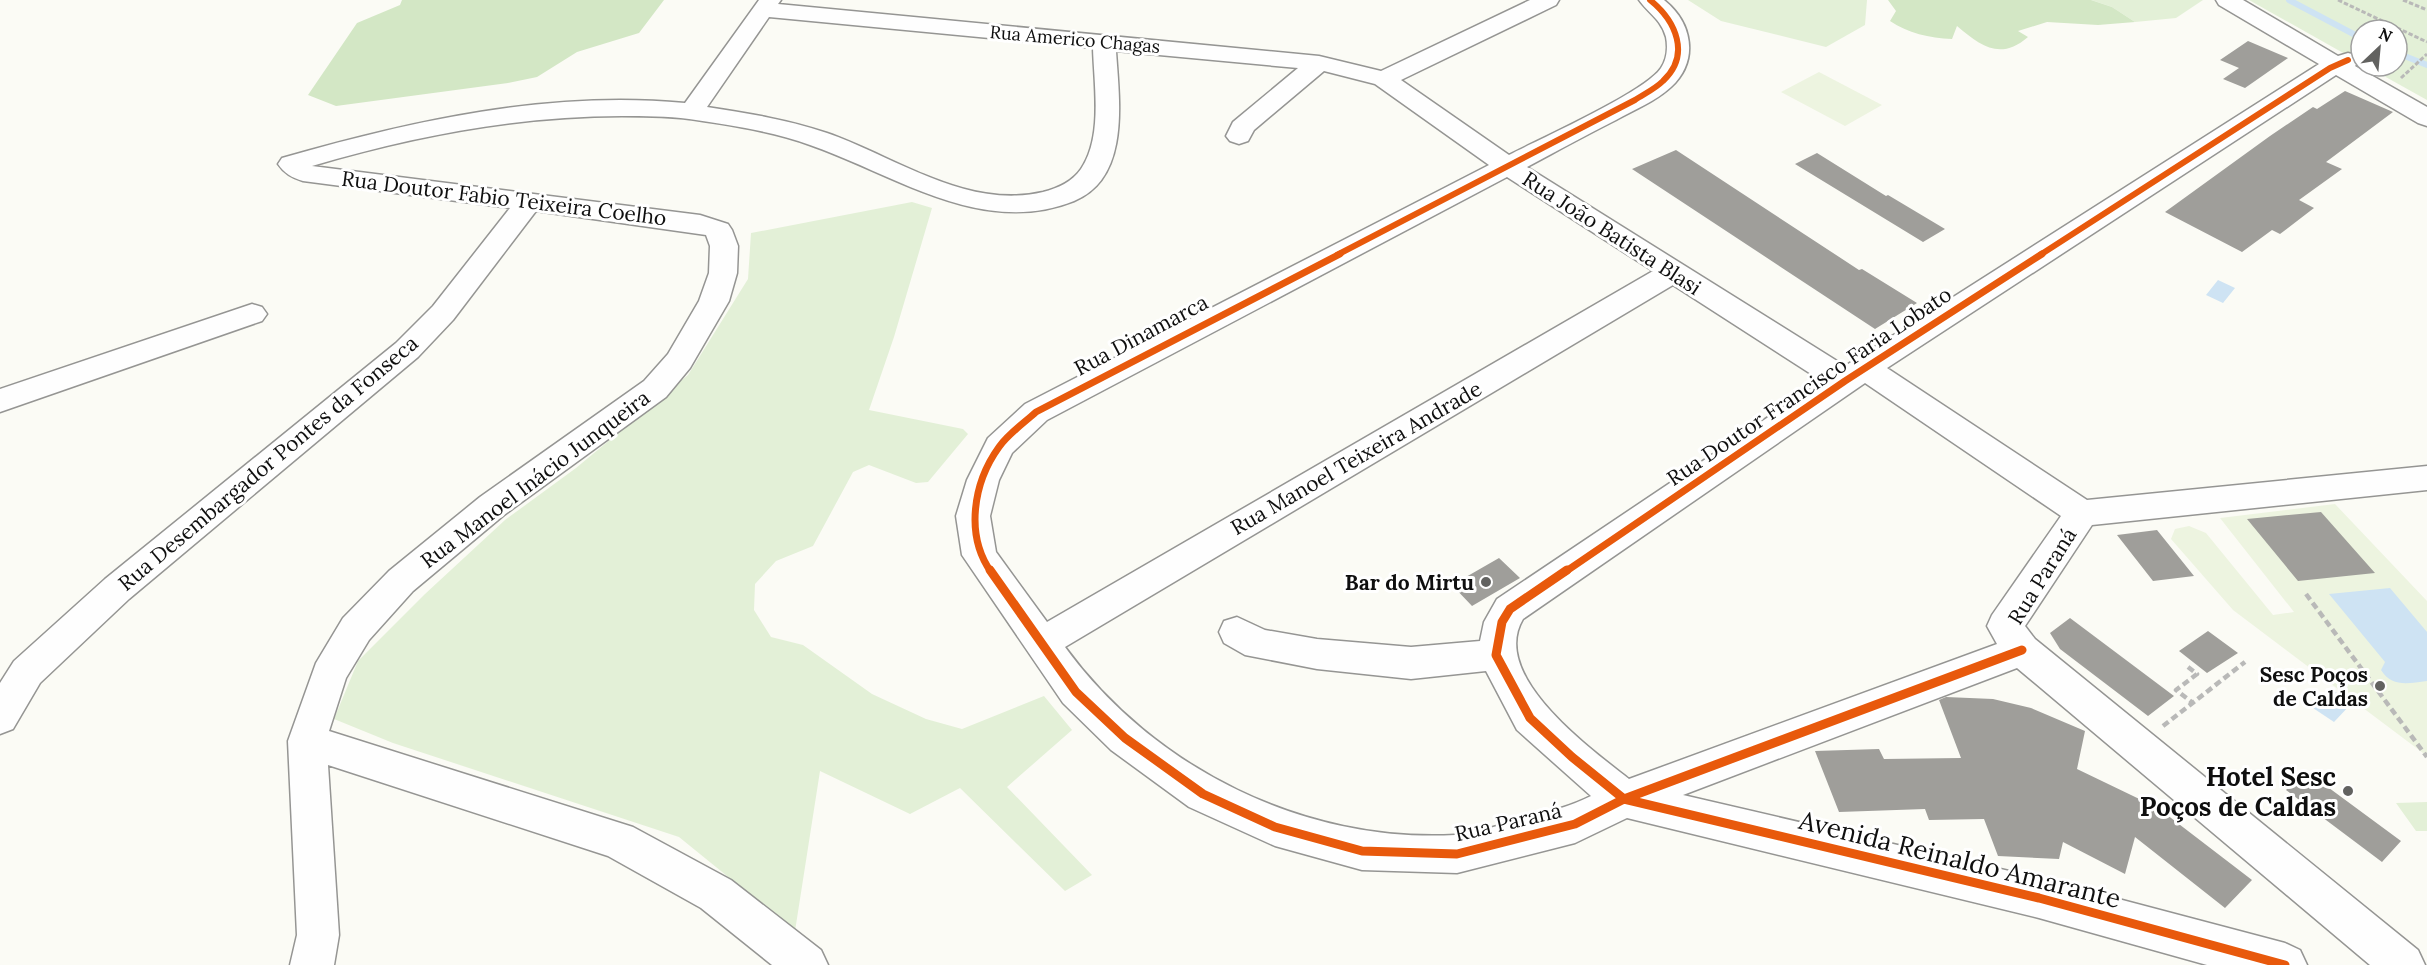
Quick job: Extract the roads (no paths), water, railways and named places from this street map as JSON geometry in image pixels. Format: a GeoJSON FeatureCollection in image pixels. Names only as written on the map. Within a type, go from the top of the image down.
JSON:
{"type":"FeatureCollection","features":[{"type":"Feature","properties":{"kind":"street"},"geometry":{"type":"LineString","coordinates":[[1384,79],[1548,0]]}},
{"type":"Feature","properties":{"kind":"street","name":"Rua Dinamarca"},"geometry":{"type":"LineString","coordinates":[[1040,644],[979,555],[973,516],[983,480],[999,446],[1036,412],[1506,165],[1635,100],[1663,81],[1675,65],[1679,46],[1676,27],[1663,8],[1650,0]]}},
{"type":"Feature","properties":{"kind":"street"},"geometry":{"type":"LineString","coordinates":[[2227,0],[2427,107]]}},
{"type":"Feature","properties":{"kind":"street"},"geometry":{"type":"LineString","coordinates":[[2241,0],[2343,62],[2427,118]]}},
{"type":"Feature","properties":{"kind":"street"},"geometry":{"type":"LineString","coordinates":[[768,5],[692,111],[816,138],[959,198],[1000,206],[1066,194],[1085,183],[1097,166],[1107,136],[1104,42]]}},
{"type":"Feature","properties":{"kind":"street","name":"Rua Americo Chagas"},"geometry":{"type":"LineString","coordinates":[[768,5],[1319,63],[1384,79]]}},
{"type":"Feature","properties":{"kind":"street","name":"Rua Doutor Francisco Faria Lobato"},"geometry":{"type":"LineString","coordinates":[[1496,655],[1502,622],[1510,609],[1855,375],[2343,62]]}},
{"type":"Feature","properties":{"kind":"street"},"geometry":{"type":"LineString","coordinates":[[1239,136],[1242,127],[1319,63]]}},
{"type":"Feature","properties":{"kind":"street","name":"Rua João Batista Blasi"},"geometry":{"type":"LineString","coordinates":[[1384,79],[1506,165],[1672,272],[1855,375],[2082,513]]}},
{"type":"Feature","properties":{"kind":"street","name":"Rua Doutor Fabio Teixeira Coelho"},"geometry":{"type":"LineString","coordinates":[[692,111],[619,108],[530,112],[442,127],[326,153],[291,164],[303,173],[700,224],[718,230]]}},
{"type":"Feature","properties":{"kind":"street","name":"Rua Desembargador Pontes da Fonseca"},"geometry":{"type":"LineString","coordinates":[[0,717],[27,672],[117,589],[407,350],[442,313],[530,201]]}},
{"type":"Feature","properties":{"kind":"street","name":"Rua Manoel Inácio Junqueira"},"geometry":{"type":"LineString","coordinates":[[312,965],[318,935],[307,741],[329,674],[356,629],[401,581],[492,506],[655,389],[679,362],[714,301],[723,273],[724,246],[718,230]]}},
{"type":"Feature","properties":{"kind":"street","name":"Rua Manoel Teixeira Andrade"},"geometry":{"type":"LineString","coordinates":[[1040,644],[1672,272]]}},
{"type":"Feature","properties":{"kind":"street"},"geometry":{"type":"LineString","coordinates":[[0,401],[252,314]]}},
{"type":"Feature","properties":{"kind":"street","name":"Rua Paraná"},"geometry":{"type":"LineString","coordinates":[[1040,644],[1077,692],[1125,738],[1203,794],[1275,827],[1362,851],[1457,854],[1575,824],[1624,799],[2022,650],[2005,626],[2082,513],[2427,478]]}},
{"type":"Feature","properties":{"kind":"street"},"geometry":{"type":"LineString","coordinates":[[1237,632],[1258,644],[1317,654],[1400,662],[1496,655],[1530,718],[1572,758],[1624,799]]}},
{"type":"Feature","properties":{"kind":"street"},"geometry":{"type":"LineString","coordinates":[[2022,650],[2403,965]]}},
{"type":"Feature","properties":{"kind":"street"},"geometry":{"type":"LineString","coordinates":[[307,741],[619,840],[716,894],[806,965]]}},
{"type":"Feature","properties":{"kind":"street","name":"Avenida Reinaldo Amarante"},"geometry":{"type":"LineString","coordinates":[[1624,799],[2039,898],[2285,965]]}},
{"type":"Feature","properties":{"kind":"water"},"geometry":{"type":"Polygon","coordinates":[[[2218,280],[2235,288],[2223,303],[2206,295],[2218,280]]]}},
{"type":"Feature","properties":{"kind":"water"},"geometry":{"type":"Polygon","coordinates":[[[2390,588],[2427,632],[2427,681],[2401,683],[2385,676],[2381,670],[2385,662],[2329,594],[2390,588]]]}},
{"type":"Feature","properties":{"kind":"water"},"geometry":{"type":"Polygon","coordinates":[[[2331,689],[2352,703],[2334,722],[2313,708],[2331,689]]]}},
{"type":"Feature","properties":{"kind":"waterway"},"geometry":{"type":"LineString","coordinates":[[2289,0],[2349,32]]}},
{"type":"Feature","properties":{"kind":"waterway"},"geometry":{"type":"LineString","coordinates":[[2409,58],[2427,65]]}},
{"type":"Feature","properties":{"kind":"place","name":"Bar do Mirtu"},"geometry":{"type":"Point","coordinates":[1486,582]}},
{"type":"Feature","properties":{"kind":"place","name":"Sesc Poços de Caldas"},"geometry":{"type":"Point","coordinates":[2380,686]}},
{"type":"Feature","properties":{"kind":"place","name":"Hotel Sesc Poços de Caldas"},"geometry":{"type":"Point","coordinates":[2348,791]}}]}
